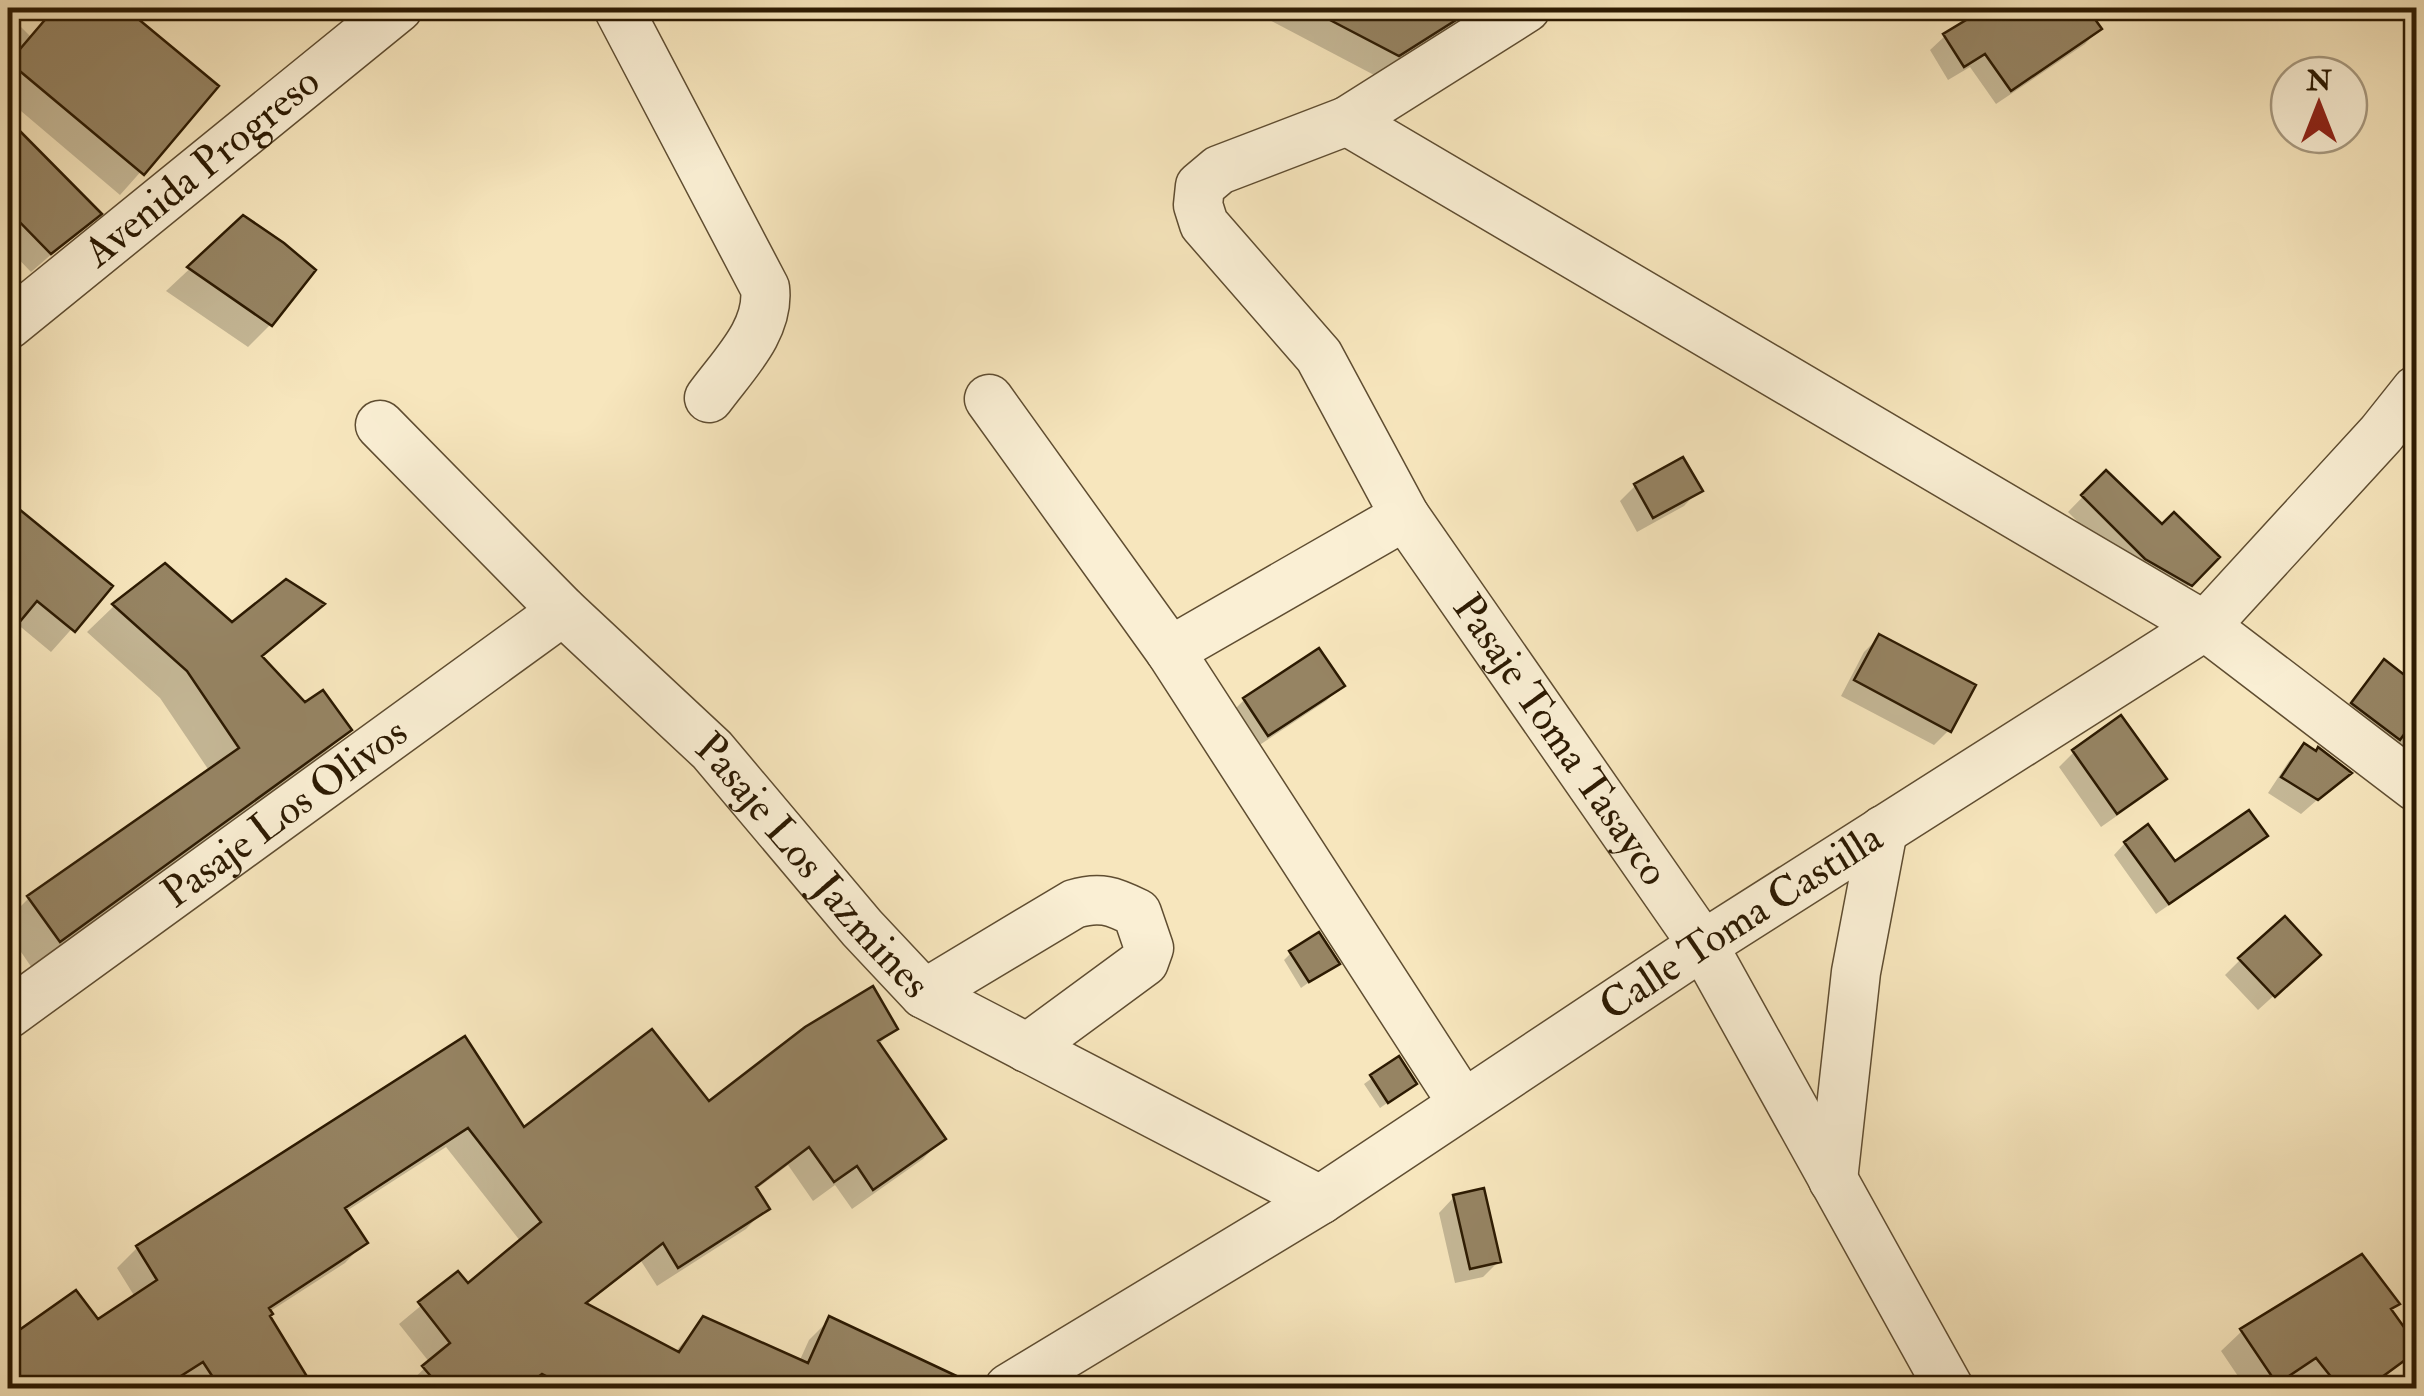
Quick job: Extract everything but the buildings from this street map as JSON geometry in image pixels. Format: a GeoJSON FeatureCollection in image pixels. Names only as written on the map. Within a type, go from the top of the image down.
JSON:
{"type":"FeatureCollection","features":[{"type":"Feature","properties":{"kind":"street","name":"Avenida Progreso"},"geometry":{"type":"LineString","coordinates":[[8,325],[398,8]]}},
{"type":"Feature","properties":{"kind":"street"},"geometry":{"type":"LineString","coordinates":[[618,8],[765,288],[768,308],[758,330],[709,398]]}},
{"type":"Feature","properties":{"kind":"street"},"geometry":{"type":"LineString","coordinates":[[1526,8],[1348,121],[2206,626],[2416,786]]}},
{"type":"Feature","properties":{"kind":"street","name":"Pasaje Toma Tasayco"},"geometry":{"type":"LineString","coordinates":[[1348,121],[1219,170],[1200,186],[1198,205],[1204,224],[1319,356],[1404,516],[1702,945],[1949,1388]]}},
{"type":"Feature","properties":{"kind":"street","name":"Calle Toma Castilla"},"geometry":{"type":"LineString","coordinates":[[1008,1388],[1320,1200],[1702,945],[2206,626],[2381,434],[2416,390]]}},
{"type":"Feature","properties":{"kind":"street"},"geometry":{"type":"LineString","coordinates":[[988,399],[1170,651],[1464,1104]]}},
{"type":"Feature","properties":{"kind":"street","name":"Pasaje Los Jazmines"},"geometry":{"type":"LineString","coordinates":[[380,425],[563,611],[712,750],[862,928],[924,994],[1320,1200]]}},
{"type":"Feature","properties":{"kind":"street"},"geometry":{"type":"LineString","coordinates":[[1170,651],[1404,516]]}},
{"type":"Feature","properties":{"kind":"street","name":"Pasaje Los Olivos"},"geometry":{"type":"LineString","coordinates":[[8,1014],[563,611]]}},
{"type":"Feature","properties":{"kind":"street"},"geometry":{"type":"LineString","coordinates":[[1834,1180],[1856,972],[1883,830]]}},
{"type":"Feature","properties":{"kind":"street"},"geometry":{"type":"LineString","coordinates":[[924,994],[1074,904],[1096,898],[1111,900],[1137,913],[1149,948],[1144,962],[1028,1048]]}}]}
